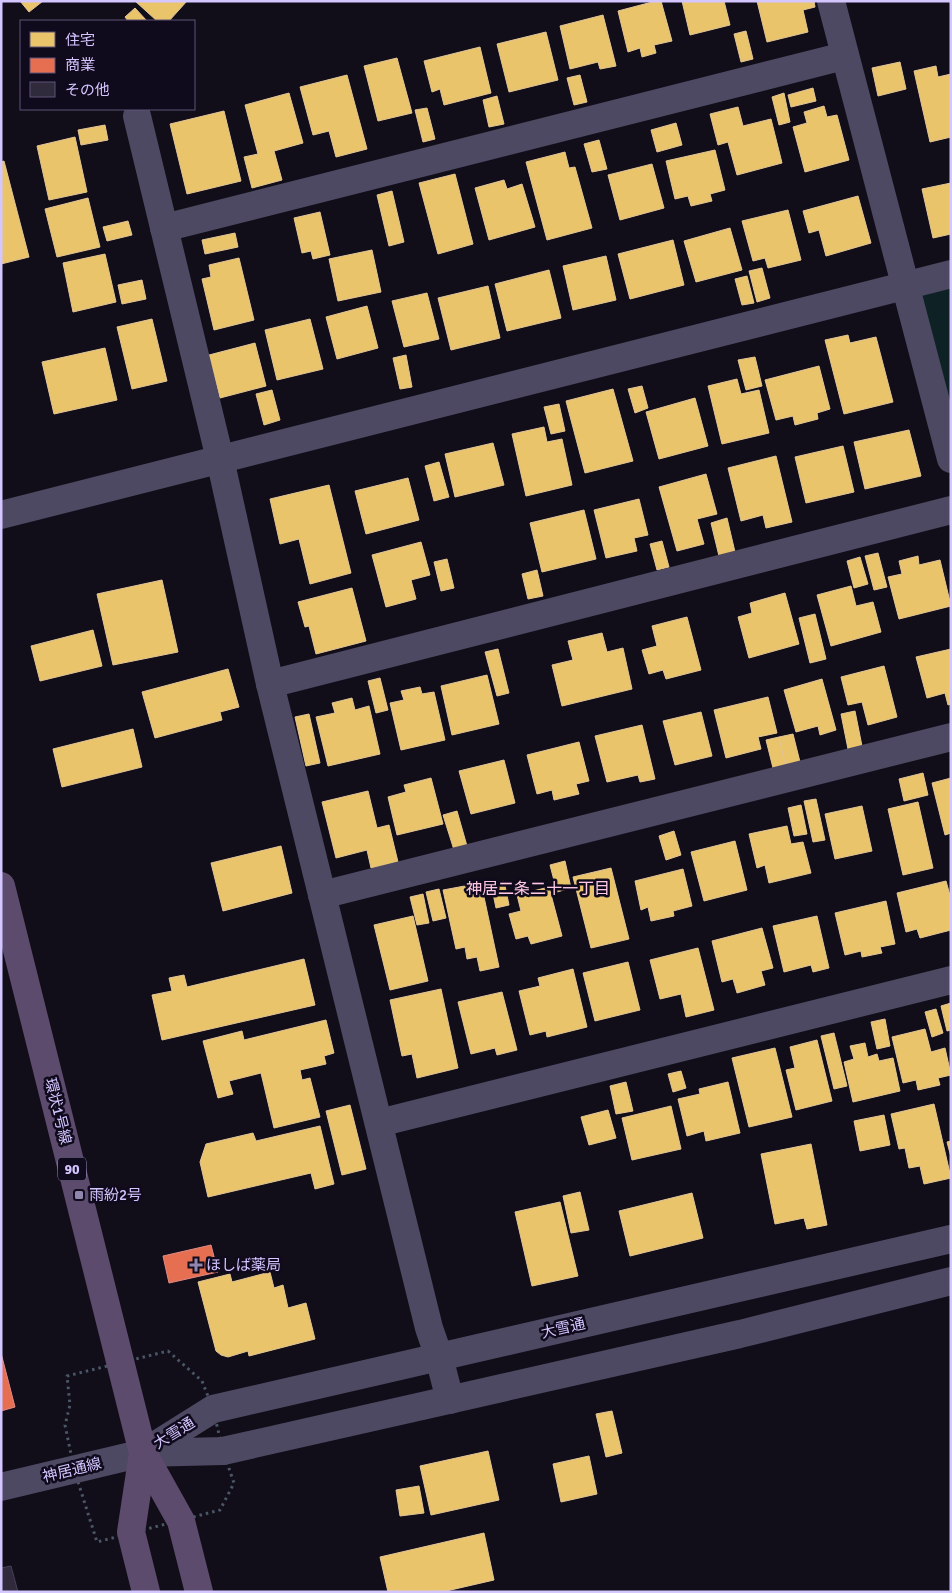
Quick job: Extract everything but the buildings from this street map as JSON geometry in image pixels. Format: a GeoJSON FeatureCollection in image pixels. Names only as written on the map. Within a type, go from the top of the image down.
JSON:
{"type":"FeatureCollection","features":[{"type":"Feature","properties":{"kind":"main road","name":"環状1号線"},"geometry":{"type":"LineString","coordinates":[[1,886],[143,1453],[181,1521],[199,1592]]}},
{"type":"Feature","properties":{"kind":"main road","name":"環状1号線"},"geometry":{"type":"LineString","coordinates":[[143,1453],[131,1532],[146,1592]]}},
{"type":"Feature","properties":{"kind":"street"},"geometry":{"type":"LineString","coordinates":[[831,1],[951,459]]}},
{"type":"Feature","properties":{"kind":"street"},"geometry":{"type":"LineString","coordinates":[[164,228],[844,56]]}},
{"type":"Feature","properties":{"kind":"street"},"geometry":{"type":"LineString","coordinates":[[137,116],[220,459],[270,684],[429,1328],[440,1357],[450,1400]]}},
{"type":"Feature","properties":{"kind":"street"},"geometry":{"type":"LineString","coordinates":[[1,515],[905,284],[951,274]]}},
{"type":"Feature","properties":{"kind":"street"},"geometry":{"type":"LineString","coordinates":[[270,684],[951,510]]}},
{"type":"Feature","properties":{"kind":"street"},"geometry":{"type":"LineString","coordinates":[[322,895],[951,737]]}},
{"type":"Feature","properties":{"kind":"street"},"geometry":{"type":"LineString","coordinates":[[379,1123],[951,980]]}},
{"type":"Feature","properties":{"kind":"street","name":"大雪通"},"geometry":{"type":"LineString","coordinates":[[143,1453],[213,1409],[951,1239]]}},
{"type":"Feature","properties":{"kind":"street","name":"大雪通"},"geometry":{"type":"LineString","coordinates":[[143,1453],[223,1451],[740,1334],[951,1280]]}},
{"type":"Feature","properties":{"kind":"street","name":"神居通線"},"geometry":{"type":"LineString","coordinates":[[1,1487],[143,1453]]}},
{"type":"Feature","properties":{"kind":"path"},"geometry":{"type":"LineString","coordinates":[[168,1351],[202,1381]]}},
{"type":"Feature","properties":{"kind":"path"},"geometry":{"type":"LineString","coordinates":[[65,1425],[70,1405],[67,1376]]}},
{"type":"Feature","properties":{"kind":"path"},"geometry":{"type":"LineString","coordinates":[[220,1510],[234,1483]]}},
{"type":"Feature","properties":{"kind":"green space"},"geometry":{"type":"Polygon","coordinates":[[[951,274],[951,459],[905,284],[951,274]]]}},
{"type":"Feature","properties":{"kind":"place","name":"雨紛2号"},"geometry":{"type":"Point","coordinates":[79,1195]}},
{"type":"Feature","properties":{"kind":"place","name":"ほしば薬局"},"geometry":{"type":"Point","coordinates":[196,1265]}},
{"type":"Feature","properties":{"kind":"district","name":"神居二条二十一丁目"},"geometry":{"type":"Point","coordinates":[538,889]}}]}
